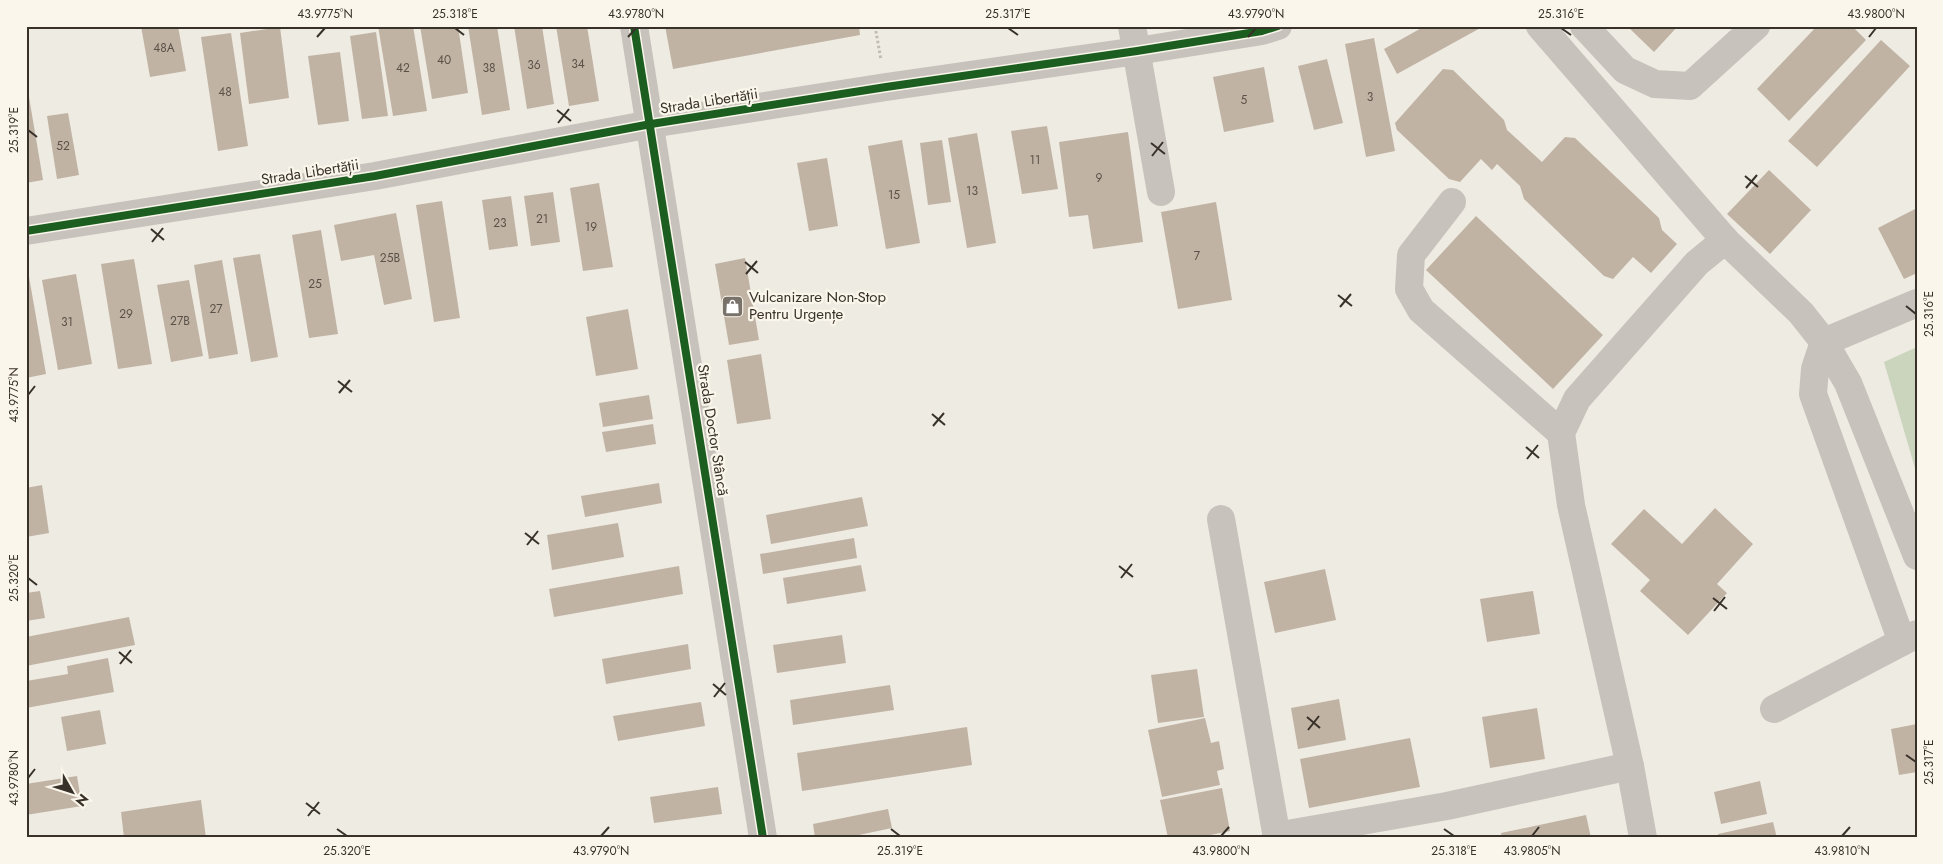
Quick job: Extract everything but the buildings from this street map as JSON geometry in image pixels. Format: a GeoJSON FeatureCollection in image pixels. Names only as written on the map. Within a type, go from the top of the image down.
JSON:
{"type":"FeatureCollection","features":[{"type":"Feature","properties":{"kind":"street","name":"Strada Doctor Stâncă"},"geometry":{"type":"LineString","coordinates":[[634,26],[763,838]]}},
{"type":"Feature","properties":{"kind":"street","name":"Strada Libertății"},"geometry":{"type":"LineString","coordinates":[[26,231],[375,176],[651,124],[886,86],[1134,39],[1262,31],[1278,26]]}},
{"type":"Feature","properties":{"kind":"street"},"geometry":{"type":"LineString","coordinates":[[1540,26],[1725,240],[1801,313],[1824,342],[1848,383],[1917,556]]}},
{"type":"Feature","properties":{"kind":"street"},"geometry":{"type":"LineString","coordinates":[[1584,26],[1625,70],[1655,84],[1690,86],[1756,26]]}},
{"type":"Feature","properties":{"kind":"street"},"geometry":{"type":"LineString","coordinates":[[1134,39],[1161,192]]}},
{"type":"Feature","properties":{"kind":"street"},"geometry":{"type":"LineString","coordinates":[[1452,202],[1411,255],[1409,289],[1421,310],[1561,434]]}},
{"type":"Feature","properties":{"kind":"street"},"geometry":{"type":"LineString","coordinates":[[1643,838],[1630,766],[1571,505],[1561,434],[1577,399],[1697,263],[1725,240]]}},
{"type":"Feature","properties":{"kind":"street"},"geometry":{"type":"LineString","coordinates":[[1774,709],[1909,638],[1813,394],[1815,369],[1824,342],[1917,303]]}},
{"type":"Feature","properties":{"kind":"street"},"geometry":{"type":"LineString","coordinates":[[1221,519],[1277,837],[1447,806],[1630,766]]}},
{"type":"Feature","properties":{"kind":"green space"},"geometry":{"type":"Polygon","coordinates":[[[1917,347],[1917,475],[1884,362],[1917,347]]]}},
{"type":"Feature","properties":{"kind":"cycle path"},"geometry":{"type":"LineString","coordinates":[[634,26],[763,838]]}},
{"type":"Feature","properties":{"kind":"cycle path"},"geometry":{"type":"LineString","coordinates":[[26,231],[375,176],[651,124],[886,87],[1137,51],[1262,31],[1278,26]]}},
{"type":"Feature","properties":{"kind":"place","name":"Vulcanizare Non-Stop Pentru Urgențe"},"geometry":{"type":"Point","coordinates":[733,306]}}]}
